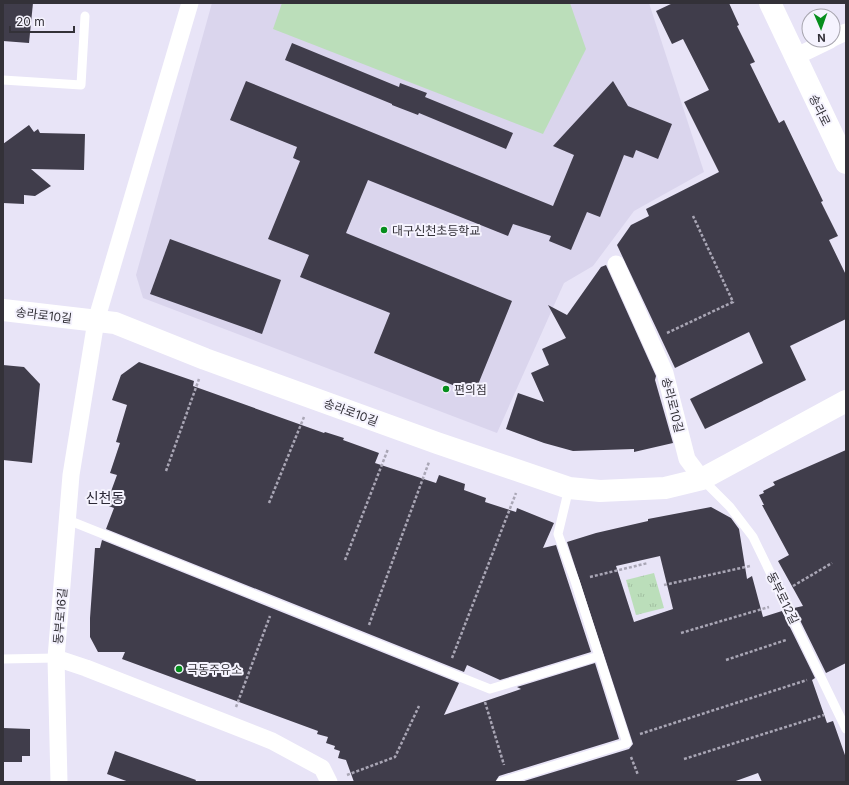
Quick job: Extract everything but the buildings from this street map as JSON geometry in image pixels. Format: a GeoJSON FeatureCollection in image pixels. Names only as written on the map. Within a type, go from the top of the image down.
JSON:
{"type":"FeatureCollection","features":[{"type":"Feature","properties":{"kind":"street","name":"동부로16길"},"geometry":{"type":"LineString","coordinates":[[190,3],[96,321],[71,475],[56,658],[272,741],[322,768],[329,782]]}},
{"type":"Feature","properties":{"kind":"street","name":"송라로"},"geometry":{"type":"LineString","coordinates":[[770,3],[846,163]]}},
{"type":"Feature","properties":{"kind":"street"},"geometry":{"type":"LineString","coordinates":[[795,57],[814,48]]}},
{"type":"Feature","properties":{"kind":"street","name":"송라로10길"},"geometry":{"type":"LineString","coordinates":[[616,264],[666,373],[687,459],[702,479]]}},
{"type":"Feature","properties":{"kind":"street","name":"송라로10길"},"geometry":{"type":"LineString","coordinates":[[3,310],[115,323],[205,359],[311,398],[524,474],[569,488],[600,491],[665,488],[702,479],[846,401]]}},
{"type":"Feature","properties":{"kind":"street"},"geometry":{"type":"LineString","coordinates":[[56,658],[59,782]]}},
{"type":"Feature","properties":{"kind":"lane"},"geometry":{"type":"LineString","coordinates":[[3,80],[81,85],[85,16]]}},
{"type":"Feature","properties":{"kind":"lane","name":"동부로12길"},"geometry":{"type":"LineString","coordinates":[[702,479],[730,507],[753,536],[846,729]]}},
{"type":"Feature","properties":{"kind":"lane"},"geometry":{"type":"LineString","coordinates":[[505,781],[627,743],[575,581],[558,534],[569,488]]}},
{"type":"Feature","properties":{"kind":"lane"},"geometry":{"type":"LineString","coordinates":[[68,520],[490,689],[599,656]]}},
{"type":"Feature","properties":{"kind":"lane"},"geometry":{"type":"LineString","coordinates":[[3,659],[56,658]]}},
{"type":"Feature","properties":{"kind":"path"},"geometry":{"type":"LineString","coordinates":[[651,340],[733,302],[693,216]]}},
{"type":"Feature","properties":{"kind":"path"},"geometry":{"type":"LineString","coordinates":[[166,471],[205,359]]}},
{"type":"Feature","properties":{"kind":"path"},"geometry":{"type":"LineString","coordinates":[[269,503],[311,398]]}},
{"type":"Feature","properties":{"kind":"path"},"geometry":{"type":"LineString","coordinates":[[345,560],[396,428]]}},
{"type":"Feature","properties":{"kind":"path"},"geometry":{"type":"LineString","coordinates":[[364,638],[437,443]]}},
{"type":"Feature","properties":{"kind":"path"},"geometry":{"type":"LineString","coordinates":[[446,672],[524,474]]}},
{"type":"Feature","properties":{"kind":"path"},"geometry":{"type":"LineString","coordinates":[[575,581],[648,562]]}},
{"type":"Feature","properties":{"kind":"path"},"geometry":{"type":"LineString","coordinates":[[664,585],[766,562]]}},
{"type":"Feature","properties":{"kind":"path"},"geometry":{"type":"LineString","coordinates":[[781,593],[832,563]]}},
{"type":"Feature","properties":{"kind":"path"},"geometry":{"type":"LineString","coordinates":[[230,724],[275,602]]}},
{"type":"Feature","properties":{"kind":"path"},"geometry":{"type":"LineString","coordinates":[[681,633],[785,602]]}},
{"type":"Feature","properties":{"kind":"path"},"geometry":{"type":"LineString","coordinates":[[726,660],[802,635]]}},
{"type":"Feature","properties":{"kind":"path"},"geometry":{"type":"LineString","coordinates":[[625,738],[821,676]]}},
{"type":"Feature","properties":{"kind":"path"},"geometry":{"type":"LineString","coordinates":[[490,689],[483,696],[505,781]]}},
{"type":"Feature","properties":{"kind":"path"},"geometry":{"type":"LineString","coordinates":[[329,782],[395,757],[419,706]]}},
{"type":"Feature","properties":{"kind":"path"},"geometry":{"type":"LineString","coordinates":[[684,759],[838,711]]}},
{"type":"Feature","properties":{"kind":"shaded area","name":"대구신천초등학교"},"geometry":{"type":"Polygon","coordinates":[[[212,3],[649,3],[704,172],[634,211],[593,266],[564,283],[497,433],[143,298],[136,275],[212,3]]]}},
{"type":"Feature","properties":{"kind":"green space"},"geometry":{"type":"Polygon","coordinates":[[[282,3],[570,3],[586,49],[543,134],[273,29],[282,3]]]}},
{"type":"Feature","properties":{"kind":"green space"},"geometry":{"type":"Polygon","coordinates":[[[654,573],[664,608],[636,615],[626,580],[654,573]]]}},
{"type":"Feature","properties":{"kind":"place","name":"대구신천초등학교"},"geometry":{"type":"Point","coordinates":[384,230]}},
{"type":"Feature","properties":{"kind":"place","name":"편의점"},"geometry":{"type":"Point","coordinates":[446,389]}},
{"type":"Feature","properties":{"kind":"place","name":"극동주유소"},"geometry":{"type":"Point","coordinates":[179,669]}},
{"type":"Feature","properties":{"kind":"district","name":"신천동"},"geometry":{"type":"Point","coordinates":[105,497]}}]}
